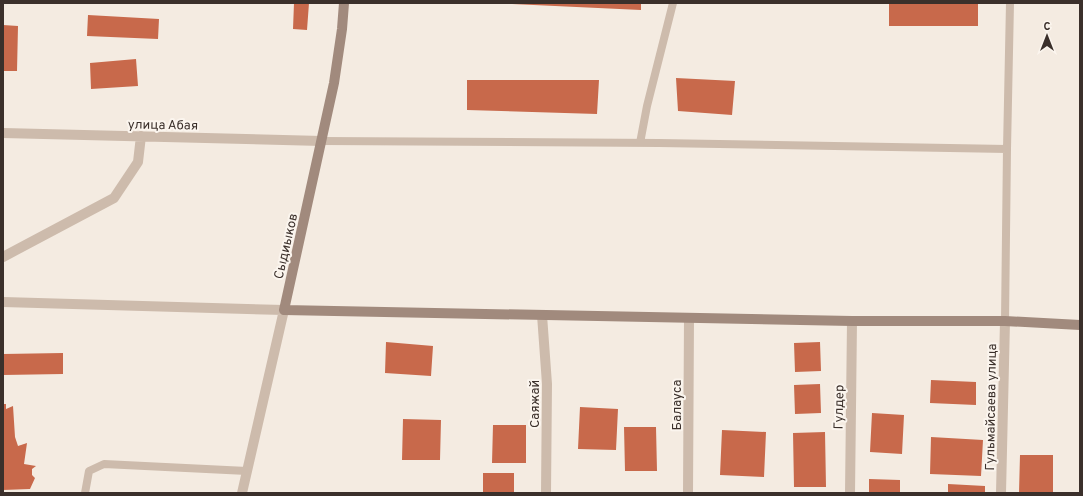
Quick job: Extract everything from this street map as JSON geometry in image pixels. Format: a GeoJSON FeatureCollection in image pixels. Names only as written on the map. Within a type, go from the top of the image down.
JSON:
{"type":"FeatureCollection","features":[{"type":"Feature","properties":{"kind":"main road","name":"Сыдиыков"},"geometry":{"type":"LineString","coordinates":[[284,310],[334,83],[342,29],[344,3]]}},
{"type":"Feature","properties":{"kind":"main road"},"geometry":{"type":"LineString","coordinates":[[284,310],[852,321],[1005,321],[1080,325]]}},
{"type":"Feature","properties":{"kind":"street","name":"улица Абая"},"geometry":{"type":"LineString","coordinates":[[3,133],[322,141]]}},
{"type":"Feature","properties":{"kind":"street"},"geometry":{"type":"LineString","coordinates":[[3,257],[114,198],[138,162],[142,136]]}},
{"type":"Feature","properties":{"kind":"street"},"geometry":{"type":"LineString","coordinates":[[3,302],[284,310]]}},
{"type":"Feature","properties":{"kind":"street","name":"Сыдиыков"},"geometry":{"type":"LineString","coordinates":[[242,493],[284,310]]}},
{"type":"Feature","properties":{"kind":"street","name":"Саяжай"},"geometry":{"type":"LineString","coordinates":[[542,315],[547,384],[546,493]]}},
{"type":"Feature","properties":{"kind":"street","name":"Балауса"},"geometry":{"type":"LineString","coordinates":[[688,493],[689,318]]}},
{"type":"Feature","properties":{"kind":"street","name":"Гулдер"},"geometry":{"type":"LineString","coordinates":[[850,493],[852,321]]}},
{"type":"Feature","properties":{"kind":"street","name":"Гульмайсаева улица"},"geometry":{"type":"LineString","coordinates":[[1001,493],[1005,321]]}},
{"type":"Feature","properties":{"kind":"lane"},"geometry":{"type":"LineString","coordinates":[[640,142],[647,106],[673,3]]}},
{"type":"Feature","properties":{"kind":"lane"},"geometry":{"type":"LineString","coordinates":[[1005,321],[1006,149],[1010,3]]}},
{"type":"Feature","properties":{"kind":"lane"},"geometry":{"type":"LineString","coordinates":[[322,141],[640,142],[1006,149]]}},
{"type":"Feature","properties":{"kind":"lane"},"geometry":{"type":"LineString","coordinates":[[85,493],[89,472],[104,464],[247,471]]}},
{"type":"Feature","properties":{"kind":"building"},"geometry":{"type":"Polygon","coordinates":[[[294,3],[309,3],[307,30],[293,29],[294,3]]]}},
{"type":"Feature","properties":{"kind":"building"},"geometry":{"type":"Polygon","coordinates":[[[641,3],[641,10],[512,4],[641,3]]]}},
{"type":"Feature","properties":{"kind":"building"},"geometry":{"type":"Polygon","coordinates":[[[889,3],[978,3],[978,26],[889,26],[889,3]]]}},
{"type":"Feature","properties":{"kind":"building"},"geometry":{"type":"Polygon","coordinates":[[[88,15],[159,19],[158,39],[87,36],[88,15]]]}},
{"type":"Feature","properties":{"kind":"building"},"geometry":{"type":"Polygon","coordinates":[[[3,25],[18,26],[17,71],[3,71],[3,25]]]}},
{"type":"Feature","properties":{"kind":"building"},"geometry":{"type":"Polygon","coordinates":[[[136,59],[138,86],[91,89],[90,63],[136,59]]]}},
{"type":"Feature","properties":{"kind":"building"},"geometry":{"type":"Polygon","coordinates":[[[676,78],[735,81],[732,115],[678,111],[676,78]]]}},
{"type":"Feature","properties":{"kind":"building"},"geometry":{"type":"Polygon","coordinates":[[[467,80],[599,80],[597,114],[467,110],[467,80]]]}},
{"type":"Feature","properties":{"kind":"building"},"geometry":{"type":"Polygon","coordinates":[[[386,342],[433,346],[431,376],[385,373],[386,342]]]}},
{"type":"Feature","properties":{"kind":"building"},"geometry":{"type":"Polygon","coordinates":[[[820,342],[821,371],[795,372],[794,343],[820,342]]]}},
{"type":"Feature","properties":{"kind":"building"},"geometry":{"type":"Polygon","coordinates":[[[63,353],[63,374],[3,375],[3,354],[63,353]]]}},
{"type":"Feature","properties":{"kind":"building"},"geometry":{"type":"Polygon","coordinates":[[[931,380],[976,382],[976,405],[930,403],[931,380]]]}},
{"type":"Feature","properties":{"kind":"building"},"geometry":{"type":"Polygon","coordinates":[[[820,384],[821,413],[795,414],[794,385],[820,384]]]}},
{"type":"Feature","properties":{"kind":"building"},"geometry":{"type":"Polygon","coordinates":[[[3,404],[6,404],[6,409],[13,406],[15,437],[18,446],[27,443],[24,464],[36,466],[32,469],[32,475],[35,478],[30,489],[3,490],[3,404]]]}},
{"type":"Feature","properties":{"kind":"building"},"geometry":{"type":"Polygon","coordinates":[[[580,407],[618,409],[616,450],[578,449],[580,407]]]}},
{"type":"Feature","properties":{"kind":"building"},"geometry":{"type":"Polygon","coordinates":[[[872,413],[904,415],[902,454],[870,452],[872,413]]]}},
{"type":"Feature","properties":{"kind":"building"},"geometry":{"type":"Polygon","coordinates":[[[403,419],[441,420],[440,460],[402,460],[403,419]]]}},
{"type":"Feature","properties":{"kind":"building"},"geometry":{"type":"Polygon","coordinates":[[[493,425],[526,425],[526,463],[492,463],[493,425]]]}},
{"type":"Feature","properties":{"kind":"building"},"geometry":{"type":"Polygon","coordinates":[[[624,427],[656,427],[657,471],[625,471],[624,427]]]}},
{"type":"Feature","properties":{"kind":"building"},"geometry":{"type":"Polygon","coordinates":[[[722,430],[766,432],[764,477],[720,475],[722,430]]]}},
{"type":"Feature","properties":{"kind":"building"},"geometry":{"type":"Polygon","coordinates":[[[825,432],[826,487],[794,487],[793,433],[825,432]]]}},
{"type":"Feature","properties":{"kind":"building"},"geometry":{"type":"Polygon","coordinates":[[[931,437],[983,440],[981,476],[930,474],[931,437]]]}},
{"type":"Feature","properties":{"kind":"building"},"geometry":{"type":"Polygon","coordinates":[[[1020,455],[1053,455],[1053,493],[1019,493],[1020,455]]]}},
{"type":"Feature","properties":{"kind":"building"},"geometry":{"type":"Polygon","coordinates":[[[483,473],[514,473],[514,493],[483,493],[483,473]]]}},
{"type":"Feature","properties":{"kind":"building"},"geometry":{"type":"Polygon","coordinates":[[[869,479],[900,480],[900,493],[869,493],[869,479]]]}},
{"type":"Feature","properties":{"kind":"building"},"geometry":{"type":"Polygon","coordinates":[[[948,484],[985,486],[985,493],[948,493],[948,484]]]}}]}
